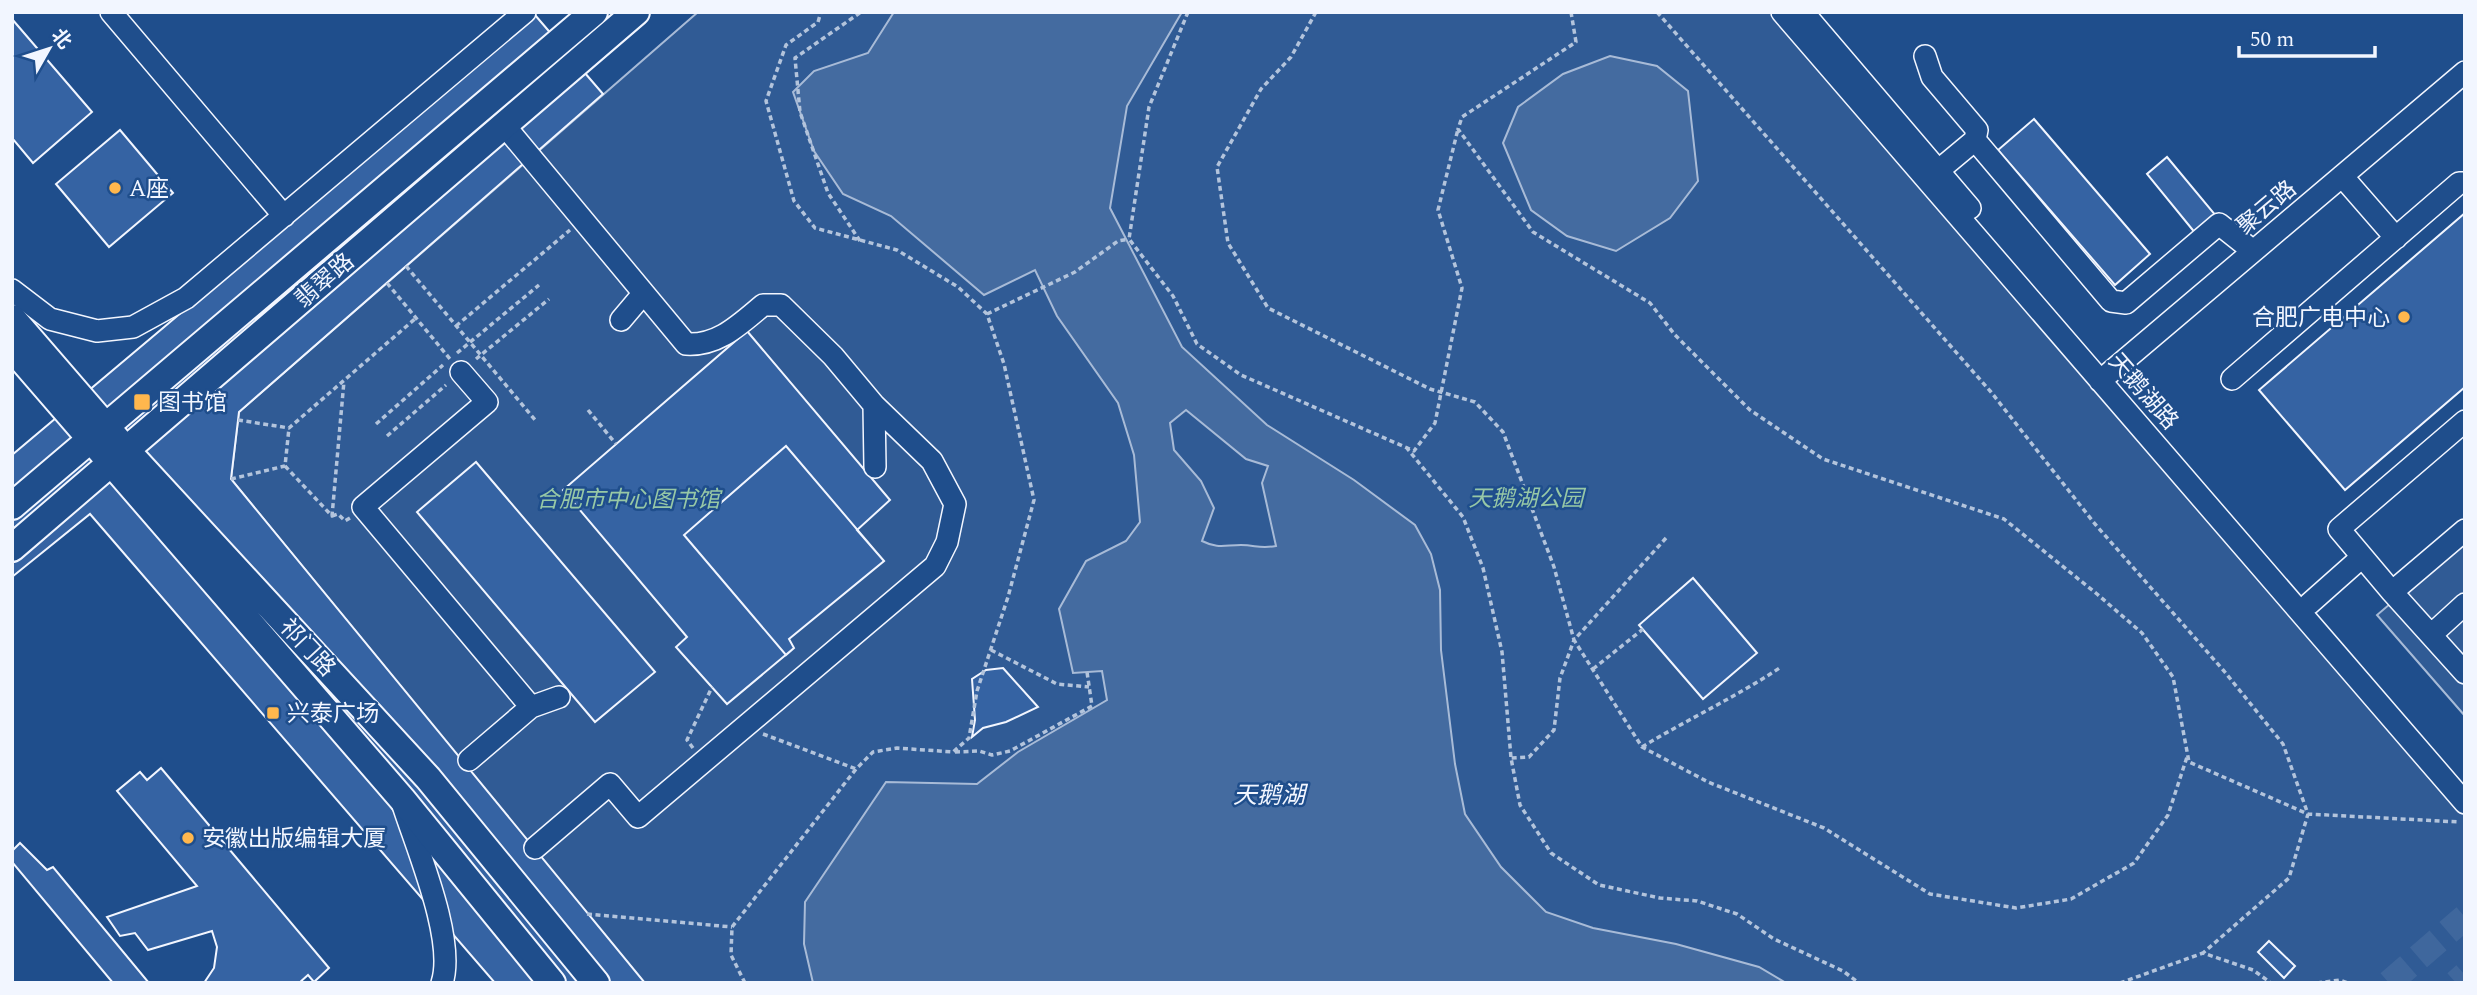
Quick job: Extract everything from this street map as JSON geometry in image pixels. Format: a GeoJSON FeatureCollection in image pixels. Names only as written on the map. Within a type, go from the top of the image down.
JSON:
{"type":"FeatureCollection","features":[{"type":"Feature","properties":{"kind":"main road","name":"翡翠路"},"geometry":{"type":"LineString","coordinates":[[12,506],[594,12]]}},
{"type":"Feature","properties":{"kind":"main road","name":"翡翠路"},"geometry":{"type":"LineString","coordinates":[[12,548],[636,12]]}},
{"type":"Feature","properties":{"kind":"main road","name":"祁门路"},"geometry":{"type":"LineString","coordinates":[[12,318],[98,433]]}},
{"type":"Feature","properties":{"kind":"main road","name":"祁门路"},"geometry":{"type":"LineString","coordinates":[[12,348],[119,457],[552,983]]}},
{"type":"Feature","properties":{"kind":"main road","name":"祁门路"},"geometry":{"type":"LineString","coordinates":[[119,457],[428,778],[596,983]]}},
{"type":"Feature","properties":{"kind":"street"},"geometry":{"type":"LineString","coordinates":[[110,12],[284,216]]}},
{"type":"Feature","properties":{"kind":"street"},"geometry":{"type":"LineString","coordinates":[[12,290],[50,319],[97,331],[133,327],[186,298],[525,12]]}},
{"type":"Feature","properties":{"kind":"street","name":"天鹅湖路"},"geometry":{"type":"LineString","coordinates":[[1783,12],[2104,378],[2465,803]]}},
{"type":"Feature","properties":{"kind":"street","name":"天鹅湖路"},"geometry":{"type":"LineString","coordinates":[[1803,12],[1939,170],[2104,378],[2309,604],[2465,787]]}},
{"type":"Feature","properties":{"kind":"street"},"geometry":{"type":"LineString","coordinates":[[1925,56],[1933,76],[1977,130],[1975,140],[1939,170]]}},
{"type":"Feature","properties":{"kind":"street","name":"聚云路"},"geometry":{"type":"LineString","coordinates":[[2104,378],[2465,72]]}},
{"type":"Feature","properties":{"kind":"street"},"geometry":{"type":"LineString","coordinates":[[504,125],[686,344],[706,345],[732,331],[762,305],[781,305],[833,356],[874,405],[932,460],[955,504],[947,542],[935,566],[638,817],[610,784],[535,848]]}},
{"type":"Feature","properties":{"kind":"street"},"geometry":{"type":"LineString","coordinates":[[1975,140],[2112,301],[2126,303],[2220,224],[2253,251]]}},
{"type":"Feature","properties":{"kind":"street"},"geometry":{"type":"LineString","coordinates":[[2342,176],[2396,238]]}},
{"type":"Feature","properties":{"kind":"street"},"geometry":{"type":"LineString","coordinates":[[2232,379],[2459,183],[2465,183]]}},
{"type":"Feature","properties":{"kind":"street"},"geometry":{"type":"LineString","coordinates":[[621,320],[643,294]]}},
{"type":"Feature","properties":{"kind":"street"},"geometry":{"type":"LineString","coordinates":[[461,373],[487,402],[363,507],[531,707]]}},
{"type":"Feature","properties":{"kind":"street"},"geometry":{"type":"LineString","coordinates":[[874,405],[875,467]]}},
{"type":"Feature","properties":{"kind":"street"},"geometry":{"type":"LineString","coordinates":[[2464,670],[2392,592],[2339,529],[2465,421]]}},
{"type":"Feature","properties":{"kind":"street"},"geometry":{"type":"LineString","coordinates":[[2392,592],[2465,530]]}},
{"type":"Feature","properties":{"kind":"street"},"geometry":{"type":"LineString","coordinates":[[2309,604],[2362,557]]}},
{"type":"Feature","properties":{"kind":"street"},"geometry":{"type":"LineString","coordinates":[[2431,635],[2465,604]]}},
{"type":"Feature","properties":{"kind":"street"},"geometry":{"type":"LineString","coordinates":[[469,760],[531,707],[559,697]]}},
{"type":"Feature","properties":{"kind":"street"},"geometry":{"type":"LineString","coordinates":[[402,799],[444,937],[446,968],[442,983]]}},
{"type":"Feature","properties":{"kind":"path"},"geometry":{"type":"LineString","coordinates":[[821,12],[818,22],[786,45],[766,101],[794,201],[815,228],[897,250],[958,287],[987,314],[1004,364],[1034,500],[977,691],[970,738],[953,752]]}},
{"type":"Feature","properties":{"kind":"path"},"geometry":{"type":"LineString","coordinates":[[861,12],[795,58],[800,112],[828,193],[861,241]]}},
{"type":"Feature","properties":{"kind":"path"},"geometry":{"type":"LineString","coordinates":[[1188,12],[1149,107],[1129,239],[1173,296],[1197,344],[1241,375],[1414,451],[1436,423],[1462,288],[1438,210],[1458,128],[1462,117],[1576,42],[1571,12]]}},
{"type":"Feature","properties":{"kind":"path"},"geometry":{"type":"LineString","coordinates":[[1316,12],[1291,57],[1261,89],[1217,167],[1228,243],[1268,308],[1443,392],[1475,402],[1503,432],[1534,509],[1574,640],[1642,747],[1707,782],[1825,828],[1930,894],[2016,908],[2071,899],[2134,863],[2168,814],[2188,755]]}},
{"type":"Feature","properties":{"kind":"path"},"geometry":{"type":"LineString","coordinates":[[1657,12],[1991,392],[2095,524],[2224,671],[2283,744],[2308,814],[2289,878],[2203,953],[2120,983]]}},
{"type":"Feature","properties":{"kind":"path"},"geometry":{"type":"LineString","coordinates":[[1458,128],[1533,232],[1650,303],[1675,335],[1750,410],[1823,459],[2004,519],[2142,633],[2173,677],[2189,762],[2308,814],[2465,822]]}},
{"type":"Feature","properties":{"kind":"path"},"geometry":{"type":"LineString","coordinates":[[456,326],[582,220]]}},
{"type":"Feature","properties":{"kind":"path"},"geometry":{"type":"LineString","coordinates":[[987,314],[1075,272],[1118,241],[1129,239]]}},
{"type":"Feature","properties":{"kind":"path"},"geometry":{"type":"LineString","coordinates":[[407,266],[536,421]]}},
{"type":"Feature","properties":{"kind":"path"},"geometry":{"type":"LineString","coordinates":[[387,283],[461,373]]}},
{"type":"Feature","properties":{"kind":"path"},"geometry":{"type":"LineString","coordinates":[[490,325],[539,285]]}},
{"type":"Feature","properties":{"kind":"path"},"geometry":{"type":"LineString","coordinates":[[501,338],[549,299]]}},
{"type":"Feature","properties":{"kind":"path"},"geometry":{"type":"LineString","coordinates":[[344,381],[332,516],[285,466],[289,428],[416,318]]}},
{"type":"Feature","properties":{"kind":"path"},"geometry":{"type":"LineString","coordinates":[[376,424],[425,381]]}},
{"type":"Feature","properties":{"kind":"path"},"geometry":{"type":"LineString","coordinates":[[387,436],[436,393]]}},
{"type":"Feature","properties":{"kind":"path"},"geometry":{"type":"LineString","coordinates":[[588,410],[616,444]]}},
{"type":"Feature","properties":{"kind":"path"},"geometry":{"type":"LineString","coordinates":[[238,420],[289,428]]}},
{"type":"Feature","properties":{"kind":"path"},"geometry":{"type":"LineString","coordinates":[[1406,447],[1463,517],[1483,568],[1502,652],[1511,758],[1520,806],[1551,853],[1599,885],[1660,898],[1697,901],[1737,914],[1774,939],[1843,971],[1859,983]]}},
{"type":"Feature","properties":{"kind":"path"},"geometry":{"type":"LineString","coordinates":[[231,479],[285,466]]}},
{"type":"Feature","properties":{"kind":"path"},"geometry":{"type":"LineString","coordinates":[[1511,758],[1530,757],[1554,730],[1560,678],[1574,640],[1666,538]]}},
{"type":"Feature","properties":{"kind":"path"},"geometry":{"type":"LineString","coordinates":[[1593,669],[1643,629]]}},
{"type":"Feature","properties":{"kind":"path"},"geometry":{"type":"LineString","coordinates":[[991,650],[1057,684],[1089,687]]}},
{"type":"Feature","properties":{"kind":"path"},"geometry":{"type":"LineString","coordinates":[[1642,747],[1688,719],[1739,695],[1781,667]]}},
{"type":"Feature","properties":{"kind":"path"},"geometry":{"type":"LineString","coordinates":[[745,983],[731,955],[732,927],[856,769],[873,752],[897,748],[979,751],[992,755],[1036,739],[1092,706],[1087,672]]}},
{"type":"Feature","properties":{"kind":"path"},"geometry":{"type":"LineString","coordinates":[[687,740],[712,687]]}},
{"type":"Feature","properties":{"kind":"path"},"geometry":{"type":"LineString","coordinates":[[745,727],[856,769]]}},
{"type":"Feature","properties":{"kind":"path"},"geometry":{"type":"LineString","coordinates":[[587,914],[732,927]]}},
{"type":"Feature","properties":{"kind":"path"},"geometry":{"type":"LineString","coordinates":[[2203,953],[2253,970],[2271,983]]}},
{"type":"Feature","properties":{"kind":"path"},"geometry":{"type":"LineString","coordinates":[[2317,983],[2340,980],[2348,983]]}},
{"type":"Feature","properties":{"kind":"shaded area","name":"天鹅湖公园"},"geometry":{"type":"Polygon","coordinates":[[[698,12],[1782,12],[2465,803],[2465,983],[643,983],[231,479],[239,412],[698,12]]]}},
{"type":"Feature","properties":{"kind":"shaded area"},"geometry":{"type":"Polygon","coordinates":[[[2465,540],[2465,716],[2377,615],[2465,540]]]}},
{"type":"Feature","properties":{"kind":"water","name":"天鹅湖"},"geometry":{"type":"Polygon","coordinates":[[[894,12],[1182,12],[1127,106],[1110,208],[1182,347],[1267,425],[1354,480],[1415,525],[1431,554],[1440,590],[1441,650],[1455,764],[1465,814],[1501,867],[1546,912],[1593,928],[1676,944],[1759,967],[1786,983],[813,983],[804,944],[805,902],[886,782],[977,784],[1018,752],[1107,700],[1102,671],[1073,673],[1059,609],[1086,561],[1126,541],[1140,522],[1134,455],[1118,403],[1057,316],[1035,270],[984,295],[891,216],[843,194],[814,151],[793,92],[814,71],[868,53],[894,12]],[[1186,410],[1170,423],[1174,450],[1201,481],[1214,508],[1202,541],[1217,546],[1276,546],[1262,483],[1268,466],[1246,459],[1186,410]]]}},
{"type":"Feature","properties":{"kind":"water"},"geometry":{"type":"Polygon","coordinates":[[[1610,56],[1657,66],[1688,91],[1698,181],[1670,218],[1616,251],[1567,236],[1531,210],[1503,143],[1518,107],[1563,74],[1610,56]]]}},
{"type":"Feature","properties":{"kind":"building"},"geometry":{"type":"Polygon","coordinates":[[[535,15],[603,94],[239,412],[231,479],[645,983],[495,983],[90,514],[12,577],[12,455],[535,15]]]}},
{"type":"Feature","properties":{"kind":"building"},"geometry":{"type":"Polygon","coordinates":[[[12,19],[92,112],[33,163],[12,138],[12,19]]]}},
{"type":"Feature","properties":{"kind":"building"},"geometry":{"type":"Polygon","coordinates":[[[2034,119],[2150,254],[2115,285],[1998,150],[2034,119]]]}},
{"type":"Feature","properties":{"kind":"building","name":"A座"},"geometry":{"type":"Polygon","coordinates":[[[120,130],[173,193],[109,247],[56,184],[120,130]]]}},
{"type":"Feature","properties":{"kind":"building"},"geometry":{"type":"Polygon","coordinates":[[[2167,157],[2217,217],[2196,234],[2147,174],[2167,157]]]}},
{"type":"Feature","properties":{"kind":"building","name":"合肥广电中心"},"geometry":{"type":"Polygon","coordinates":[[[2465,213],[2465,387],[2345,490],[2259,390],[2465,213]]]}},
{"type":"Feature","properties":{"kind":"building"},"geometry":{"type":"Polygon","coordinates":[[[747,331],[890,500],[857,530],[884,561],[789,639],[794,648],[727,704],[676,647],[687,637],[563,490],[747,331]]]}},
{"type":"Feature","properties":{"kind":"building"},"geometry":{"type":"Polygon","coordinates":[[[786,446],[884,561],[789,639],[794,648],[786,655],[684,535],[786,446]]]}},
{"type":"Feature","properties":{"kind":"building"},"geometry":{"type":"Polygon","coordinates":[[[476,462],[655,672],[595,722],[417,512],[476,462]]]}},
{"type":"Feature","properties":{"kind":"building"},"geometry":{"type":"Polygon","coordinates":[[[1693,578],[1757,653],[1703,699],[1639,625],[1693,578]]]}},
{"type":"Feature","properties":{"kind":"building"},"geometry":{"type":"Polygon","coordinates":[[[1003,668],[1038,707],[1006,722],[983,728],[972,737],[975,720],[972,679],[986,670],[1003,668]]]}},
{"type":"Feature","properties":{"kind":"building","name":"安徽出版编辑大厦"},"geometry":{"type":"Polygon","coordinates":[[[161,768],[329,968],[314,982],[308,975],[299,983],[204,983],[214,968],[217,947],[212,931],[148,950],[135,933],[120,936],[107,917],[197,886],[117,791],[140,772],[147,780],[161,768]]]}},
{"type":"Feature","properties":{"kind":"building"},"geometry":{"type":"Polygon","coordinates":[[[20,843],[47,870],[53,867],[149,983],[113,983],[12,862],[12,851],[20,843]]]}},
{"type":"Feature","properties":{"kind":"building"},"geometry":{"type":"Polygon","coordinates":[[[2269,941],[2295,966],[2284,978],[2258,952],[2269,941]]]}},
{"type":"Feature","properties":{"kind":"tunnel"},"geometry":{"type":"LineString","coordinates":[[2389,983],[2465,917]]}},
{"type":"Feature","properties":{"kind":"tunnel"},"geometry":{"type":"LineString","coordinates":[[2456,983],[2465,975]]}},
{"type":"Feature","properties":{"kind":"place","name":"A座"},"geometry":{"type":"Point","coordinates":[115,188]}},
{"type":"Feature","properties":{"kind":"place","name":"合肥广电中心"},"geometry":{"type":"Point","coordinates":[2404,317]}},
{"type":"Feature","properties":{"kind":"place","name":"图书馆"},"geometry":{"type":"Point","coordinates":[142,402]}},
{"type":"Feature","properties":{"kind":"place","name":"兴泰广场"},"geometry":{"type":"Point","coordinates":[273,713]}},
{"type":"Feature","properties":{"kind":"place","name":"安徽出版编辑大厦"},"geometry":{"type":"Point","coordinates":[188,838]}},
{"type":"Feature","properties":{"kind":"park label","name":"合肥市中心图书馆"},"geometry":{"type":"Point","coordinates":[628,499]}}]}
